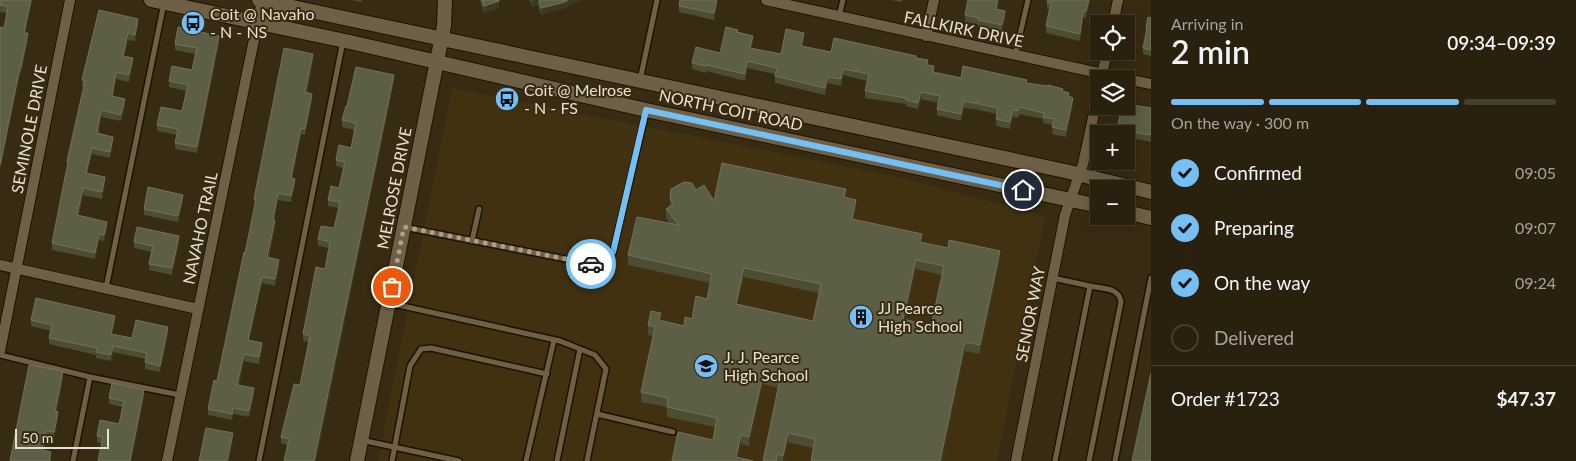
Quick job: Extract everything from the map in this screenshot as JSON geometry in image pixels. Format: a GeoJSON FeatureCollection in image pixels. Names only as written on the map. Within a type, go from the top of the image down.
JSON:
{"type":"FeatureCollection","features":[{"type":"Feature","properties":{"kind":"main road","name":"NORTH COIT ROAD"},"geometry":{"type":"LineString","coordinates":[[260,0],[1080,175],[1151,192]]}},
{"type":"Feature","properties":{"kind":"main road","name":"MELROSE DRIVE"},"geometry":{"type":"LineString","coordinates":[[357,461],[437,62],[445,20],[445,0]]}},
{"type":"Feature","properties":{"kind":"main road","name":"NORTH COIT ROAD"},"geometry":{"type":"LineString","coordinates":[[157,1],[343,40],[646,110],[1090,204]]}},
{"type":"Feature","properties":{"kind":"main road"},"geometry":{"type":"LineString","coordinates":[[1135,214],[1151,218]]}},
{"type":"Feature","properties":{"kind":"street","name":"SEMINOLE DRIVE"},"geometry":{"type":"LineString","coordinates":[[0,353],[70,0]]}},
{"type":"Feature","properties":{"kind":"street","name":"NAVAHO TRAIL"},"geometry":{"type":"LineString","coordinates":[[167,461],[260,0]]}},
{"type":"Feature","properties":{"kind":"street","name":"FALLKIRK DRIVE"},"geometry":{"type":"LineString","coordinates":[[766,0],[1090,73]]}},
{"type":"Feature","properties":{"kind":"street"},"geometry":{"type":"LineString","coordinates":[[926,36],[934,0]]}},
{"type":"Feature","properties":{"kind":"street"},"geometry":{"type":"LineString","coordinates":[[1115,15],[1118,0]]}},
{"type":"Feature","properties":{"kind":"street","name":"FALLKIRK DRIVE"},"geometry":{"type":"LineString","coordinates":[[1135,81],[1151,84]]}},
{"type":"Feature","properties":{"kind":"street","name":"SENIOR WAY"},"geometry":{"type":"LineString","coordinates":[[1016,461],[1065,215],[1080,175],[1093,115]]}},
{"type":"Feature","properties":{"kind":"street"},"geometry":{"type":"LineString","coordinates":[[0,265],[198,308]]}},
{"type":"Feature","properties":{"kind":"lane"},"geometry":{"type":"LineString","coordinates":[[640,82],[657,0]]}},
{"type":"Feature","properties":{"kind":"lane"},"geometry":{"type":"LineString","coordinates":[[839,16],[843,0]]}},
{"type":"Feature","properties":{"kind":"lane"},"geometry":{"type":"LineString","coordinates":[[1015,56],[1028,0]]}},
{"type":"Feature","properties":{"kind":"lane"},"geometry":{"type":"LineString","coordinates":[[106,288],[157,1]]}},
{"type":"Feature","properties":{"kind":"lane"},"geometry":{"type":"LineString","coordinates":[[259,461],[343,40]]}},
{"type":"Feature","properties":{"kind":"lane"},"geometry":{"type":"LineString","coordinates":[[404,227],[596,265],[603,262],[613,252],[646,110]]}},
{"type":"Feature","properties":{"kind":"lane"},"geometry":{"type":"LineString","coordinates":[[472,241],[479,210]]}},
{"type":"Feature","properties":{"kind":"lane"},"geometry":{"type":"LineString","coordinates":[[1052,278],[1116,292],[1120,295],[1121,302],[1089,461]]}},
{"type":"Feature","properties":{"kind":"lane"},"geometry":{"type":"LineString","coordinates":[[1115,461],[1151,278]]}},
{"type":"Feature","properties":{"kind":"lane"},"geometry":{"type":"LineString","coordinates":[[1055,461],[1090,286]]}},
{"type":"Feature","properties":{"kind":"lane"},"geometry":{"type":"LineString","coordinates":[[388,303],[554,340],[595,354],[606,369],[587,461]]}},
{"type":"Feature","properties":{"kind":"lane"},"geometry":{"type":"LineString","coordinates":[[526,461],[554,340]]}},
{"type":"Feature","properties":{"kind":"lane"},"geometry":{"type":"LineString","coordinates":[[392,461],[410,366],[422,349],[431,348],[547,374]]}},
{"type":"Feature","properties":{"kind":"lane"},"geometry":{"type":"LineString","coordinates":[[557,461],[580,349]]}},
{"type":"Feature","properties":{"kind":"lane"},"geometry":{"type":"LineString","coordinates":[[0,353],[90,377],[180,395]]}},
{"type":"Feature","properties":{"kind":"lane"},"geometry":{"type":"LineString","coordinates":[[73,461],[90,377]]}},
{"type":"Feature","properties":{"kind":"lane"},"geometry":{"type":"LineString","coordinates":[[597,414],[673,432]]}},
{"type":"Feature","properties":{"kind":"lane"},"geometry":{"type":"LineString","coordinates":[[361,440],[459,461]]}},
{"type":"Feature","properties":{"kind":"shaded area","name":"J. J. Pearce High School"},"geometry":{"type":"Polygon","coordinates":[[[452,88],[890,175],[1045,216],[997,461],[378,461],[452,88]]]}},
{"type":"Feature","properties":{"kind":"building"},"geometry":{"type":"Polygon","coordinates":[[[0,0],[31,0],[24,33],[28,33],[0,165],[0,27],[4,28],[8,7],[0,5],[0,0]]]}},
{"type":"Feature","properties":{"kind":"building"},"geometry":{"type":"Polygon","coordinates":[[[482,0],[499,0],[499,1],[484,6],[482,0]]]}},
{"type":"Feature","properties":{"kind":"building"},"geometry":{"type":"Polygon","coordinates":[[[539,0],[568,0],[541,8],[539,0]]]}},
{"type":"Feature","properties":{"kind":"building"},"geometry":{"type":"Polygon","coordinates":[[[680,0],[717,0],[714,13],[679,6],[680,0]]]}},
{"type":"Feature","properties":{"kind":"building"},"geometry":{"type":"Polygon","coordinates":[[[968,0],[997,0],[996,9],[1005,11],[1002,25],[965,15],[968,0]]]}},
{"type":"Feature","properties":{"kind":"building"},"geometry":{"type":"Polygon","coordinates":[[[1048,0],[1089,0],[1086,11],[1083,11],[1080,34],[1046,26],[1051,3],[1047,2],[1048,0]]]}},
{"type":"Feature","properties":{"kind":"building"},"geometry":{"type":"Polygon","coordinates":[[[99,10],[138,19],[135,35],[128,33],[123,56],[133,58],[129,75],[116,72],[112,96],[125,99],[121,115],[101,110],[97,133],[113,137],[110,152],[92,148],[86,173],[105,177],[102,192],[83,188],[77,215],[107,222],[104,235],[99,234],[95,253],[52,243],[67,161],[85,81],[82,80],[99,10]]]}},
{"type":"Feature","properties":{"kind":"building"},"geometry":{"type":"Polygon","coordinates":[[[1148,17],[1151,18],[1151,50],[1143,48],[1148,17]]]}},
{"type":"Feature","properties":{"kind":"building"},"geometry":{"type":"Polygon","coordinates":[[[178,27],[219,36],[197,147],[175,143],[178,129],[157,125],[161,107],[182,111],[188,85],[169,81],[172,66],[192,70],[197,48],[175,44],[178,27]]]}},
{"type":"Feature","properties":{"kind":"building"},"geometry":{"type":"Polygon","coordinates":[[[726,27],[753,36],[750,48],[781,54],[786,29],[804,33],[801,46],[831,52],[834,38],[928,60],[927,65],[934,66],[933,72],[961,78],[963,66],[1027,80],[1026,83],[1048,85],[1063,89],[1062,91],[1069,93],[1068,96],[1073,98],[1066,130],[1052,127],[1054,119],[1043,117],[1044,113],[1019,107],[1018,111],[1013,110],[1010,122],[996,119],[998,108],[964,101],[961,114],[937,109],[940,96],[921,92],[918,103],[906,100],[906,98],[865,91],[869,74],[843,69],[841,79],[828,77],[825,88],[775,76],[777,68],[747,61],[745,74],[692,63],[696,47],[720,53],[726,27]]]}},
{"type":"Feature","properties":{"kind":"building"},"geometry":{"type":"Polygon","coordinates":[[[284,48],[313,54],[305,92],[312,94],[305,129],[301,128],[291,178],[295,179],[291,196],[278,193],[273,220],[275,220],[267,257],[279,260],[275,279],[262,277],[248,340],[262,343],[259,357],[244,354],[237,385],[254,388],[249,411],[233,408],[232,414],[208,409],[214,380],[217,381],[245,253],[284,48]]]}},
{"type":"Feature","properties":{"kind":"building"},"geometry":{"type":"Polygon","coordinates":[[[356,67],[394,75],[314,461],[284,461],[289,439],[281,437],[294,384],[300,385],[310,336],[303,334],[316,267],[325,269],[330,242],[318,239],[321,226],[334,228],[340,202],[328,200],[331,186],[339,188],[345,162],[336,160],[339,145],[351,148],[356,123],[342,120],[356,67]]]}},
{"type":"Feature","properties":{"kind":"building"},"geometry":{"type":"Polygon","coordinates":[[[1135,105],[1151,108],[1151,135],[1135,132],[1135,125],[1118,125],[1120,115],[1135,115],[1135,105]]]}},
{"type":"Feature","properties":{"kind":"building","name":"JJ Pearce High School"},"geometry":{"type":"Polygon","coordinates":[[[722,163],[846,189],[844,197],[856,200],[852,219],[922,234],[920,242],[948,248],[949,240],[1000,251],[980,345],[965,342],[940,461],[811,461],[815,439],[788,433],[783,456],[777,454],[776,461],[763,461],[780,379],[763,375],[749,437],[741,435],[736,457],[753,461],[672,461],[678,432],[713,440],[717,418],[667,407],[668,398],[641,392],[655,327],[648,325],[651,311],[661,313],[659,320],[684,326],[685,317],[692,319],[696,296],[707,299],[712,274],[628,255],[637,217],[679,225],[666,209],[673,204],[670,198],[671,189],[684,182],[692,183],[696,190],[704,185],[714,201],[722,163]],[[916,260],[903,319],[931,326],[944,266],[916,260]],[[744,268],[736,304],[813,321],[821,284],[744,268]]]}},
{"type":"Feature","properties":{"kind":"building"},"geometry":{"type":"Polygon","coordinates":[[[148,187],[183,195],[178,216],[144,209],[148,187]]]}},
{"type":"Feature","properties":{"kind":"building"},"geometry":{"type":"Polygon","coordinates":[[[137,227],[179,236],[172,268],[149,264],[153,246],[134,242],[137,227]]]}},
{"type":"Feature","properties":{"kind":"building"},"geometry":{"type":"Polygon","coordinates":[[[36,298],[115,316],[111,334],[132,338],[136,320],[168,327],[160,366],[145,362],[147,353],[113,346],[111,355],[96,352],[97,348],[49,338],[52,325],[31,320],[36,298]]]}},
{"type":"Feature","properties":{"kind":"building"},"geometry":{"type":"Polygon","coordinates":[[[29,365],[63,371],[55,411],[58,412],[54,432],[46,431],[42,450],[51,452],[49,461],[10,461],[29,365]]]}},
{"type":"Feature","properties":{"kind":"building"},"geometry":{"type":"Polygon","coordinates":[[[1151,373],[1151,461],[1132,461],[1151,373]]]}},
{"type":"Feature","properties":{"kind":"building"},"geometry":{"type":"Polygon","coordinates":[[[112,383],[144,390],[130,461],[98,461],[103,437],[97,436],[100,420],[119,424],[124,401],[109,398],[112,383]]]}},
{"type":"Feature","properties":{"kind":"building"},"geometry":{"type":"Polygon","coordinates":[[[206,428],[233,433],[227,461],[199,461],[206,428]]]}},
{"type":"Feature","properties":{"kind":"way so far"},"geometry":{"type":"LineString","coordinates":[[392,287],[404,227],[591,264]]}},
{"type":"Feature","properties":{"kind":"place","name":"Coit @ Navaho - N - NS"},"geometry":{"type":"Point","coordinates":[193,23]}},
{"type":"Feature","properties":{"kind":"place","name":"Coit @ Melrose - N - FS"},"geometry":{"type":"Point","coordinates":[507,99]}},
{"type":"Feature","properties":{"kind":"place","name":"JJ Pearce High School"},"geometry":{"type":"Point","coordinates":[861,317]}},
{"type":"Feature","properties":{"kind":"place","name":"J. J. Pearce High School"},"geometry":{"type":"Point","coordinates":[706,366]}},
{"type":"Feature","properties":{"kind":"route"},"geometry":{"type":"LineString","coordinates":[[591,264],[596,265],[603,262],[613,252],[646,110],[1023,190]]}}]}
